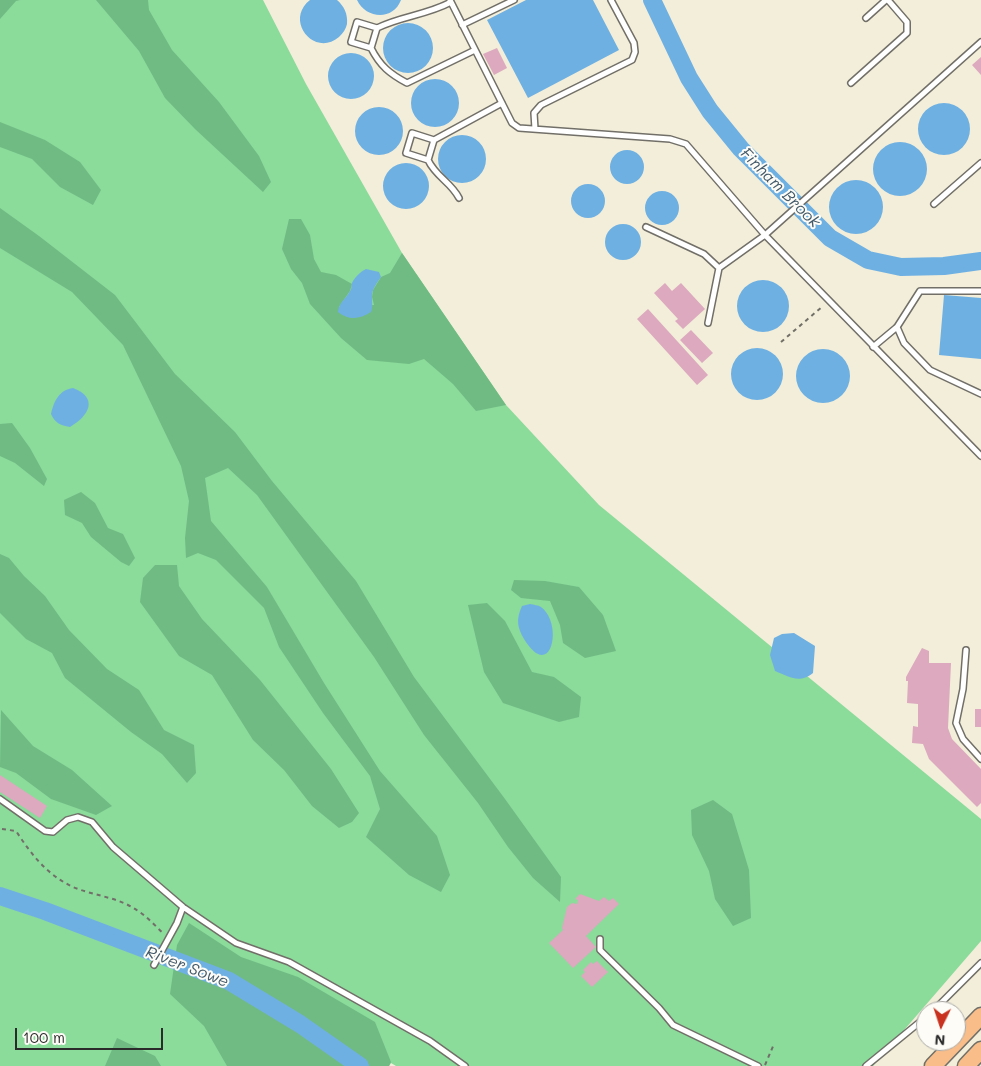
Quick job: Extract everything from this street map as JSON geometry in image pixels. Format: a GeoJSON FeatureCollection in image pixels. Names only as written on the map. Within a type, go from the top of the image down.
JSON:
{"type":"FeatureCollection","features":[{"type":"Feature","properties":{"kind":"highway"},"geometry":{"type":"LineString","coordinates":[[932,1066],[981,1016]]}},
{"type":"Feature","properties":{"kind":"highway"},"geometry":{"type":"LineString","coordinates":[[966,1066],[981,1050]]}},
{"type":"Feature","properties":{"kind":"lane"},"geometry":{"type":"LineString","coordinates":[[462,26],[514,0]]}},
{"type":"Feature","properties":{"kind":"lane"},"geometry":{"type":"LineString","coordinates":[[535,129],[534,113],[541,104],[632,60],[635,52],[634,43],[611,0]]}},
{"type":"Feature","properties":{"kind":"lane"},"geometry":{"type":"LineString","coordinates":[[851,83],[907,33],[907,22],[887,0],[866,18]]}},
{"type":"Feature","properties":{"kind":"lane"},"geometry":{"type":"LineString","coordinates":[[371,48],[350,42],[357,22],[377,28],[409,16],[438,9],[450,1],[512,123],[519,128],[670,139],[686,144],[764,235],[981,456]]}},
{"type":"Feature","properties":{"kind":"lane"},"geometry":{"type":"LineString","coordinates":[[377,28],[371,48],[377,59],[386,72],[407,83],[475,50]]}},
{"type":"Feature","properties":{"kind":"lane"},"geometry":{"type":"LineString","coordinates":[[708,323],[719,268],[764,235],[981,42]]}},
{"type":"Feature","properties":{"kind":"lane"},"geometry":{"type":"LineString","coordinates":[[428,160],[434,140],[502,103]]}},
{"type":"Feature","properties":{"kind":"lane"},"geometry":{"type":"LineString","coordinates":[[434,140],[412,133],[406,153],[428,160],[438,176],[454,188],[458,198]]}},
{"type":"Feature","properties":{"kind":"lane"},"geometry":{"type":"LineString","coordinates":[[934,204],[981,163]]}},
{"type":"Feature","properties":{"kind":"lane"},"geometry":{"type":"LineString","coordinates":[[646,227],[704,254],[719,268]]}},
{"type":"Feature","properties":{"kind":"lane"},"geometry":{"type":"LineString","coordinates":[[873,346],[897,327],[920,291],[981,291]]}},
{"type":"Feature","properties":{"kind":"lane"},"geometry":{"type":"LineString","coordinates":[[897,327],[904,344],[930,370],[981,394]]}},
{"type":"Feature","properties":{"kind":"lane"},"geometry":{"type":"LineString","coordinates":[[966,650],[963,689],[956,722],[963,739],[981,758]]}},
{"type":"Feature","properties":{"kind":"lane"},"geometry":{"type":"LineString","coordinates":[[0,799],[45,832],[53,832],[67,820],[78,817],[92,822],[113,847],[183,907],[236,943],[289,962],[430,1041],[465,1066]]}},
{"type":"Feature","properties":{"kind":"lane"},"geometry":{"type":"LineString","coordinates":[[154,965],[177,924],[183,907]]}},
{"type":"Feature","properties":{"kind":"lane"},"geometry":{"type":"LineString","coordinates":[[600,939],[600,950],[659,1008],[673,1025],[758,1066]]}},
{"type":"Feature","properties":{"kind":"lane"},"geometry":{"type":"LineString","coordinates":[[942,1001],[981,964]]}},
{"type":"Feature","properties":{"kind":"lane"},"geometry":{"type":"LineString","coordinates":[[866,1066],[916,1025]]}},
{"type":"Feature","properties":{"kind":"path"},"geometry":{"type":"LineString","coordinates":[[781,342],[828,301]]}},
{"type":"Feature","properties":{"kind":"path"},"geometry":{"type":"LineString","coordinates":[[2,829],[16,831],[46,870],[73,887],[119,901],[138,910],[164,935],[166,944]]}},
{"type":"Feature","properties":{"kind":"path"},"geometry":{"type":"LineString","coordinates":[[764,1066],[774,1044]]}},
{"type":"Feature","properties":{"kind":"green space"},"geometry":{"type":"Polygon","coordinates":[[[0,0],[263,0],[306,84],[402,253],[506,405],[599,505],[981,819],[981,941],[929,1001],[916,1001],[916,1016],[873,1066],[396,1066],[391,1063],[389,1066],[0,1066],[0,0]]]}},
{"type":"Feature","properties":{"kind":"green space"},"geometry":{"type":"Polygon","coordinates":[[[0,0],[20,0],[16,1],[0,19],[0,0]]]}},
{"type":"Feature","properties":{"kind":"green space"},"geometry":{"type":"Polygon","coordinates":[[[96,0],[148,0],[149,10],[172,50],[219,102],[259,156],[271,182],[263,192],[195,129],[165,98],[139,51],[96,0]]]}},
{"type":"Feature","properties":{"kind":"green space"},"geometry":{"type":"Polygon","coordinates":[[[0,122],[45,140],[80,162],[101,190],[93,205],[60,187],[32,159],[0,147],[0,122]]]}},
{"type":"Feature","properties":{"kind":"green space"},"geometry":{"type":"Polygon","coordinates":[[[0,208],[115,295],[175,374],[235,432],[272,481],[356,581],[414,677],[561,877],[560,902],[533,878],[508,847],[478,803],[424,735],[374,657],[257,495],[228,468],[205,478],[211,521],[267,587],[324,683],[380,771],[437,836],[450,875],[441,892],[409,875],[366,837],[380,809],[370,776],[323,713],[279,647],[264,608],[216,560],[198,553],[186,558],[185,538],[189,501],[181,466],[123,345],[72,292],[0,248],[0,208]]]}},
{"type":"Feature","properties":{"kind":"green space"},"geometry":{"type":"Polygon","coordinates":[[[289,219],[301,219],[310,235],[314,259],[321,272],[336,275],[352,284],[350,291],[339,307],[374,305],[373,290],[381,277],[390,273],[402,253],[506,405],[476,411],[453,384],[424,359],[409,364],[367,360],[341,338],[310,304],[302,283],[291,269],[282,249],[289,219]]]}},
{"type":"Feature","properties":{"kind":"green space"},"geometry":{"type":"Polygon","coordinates":[[[12,423],[30,448],[47,479],[44,486],[15,463],[0,456],[0,424],[12,423]]]}},
{"type":"Feature","properties":{"kind":"green space"},"geometry":{"type":"Polygon","coordinates":[[[81,492],[95,503],[108,528],[123,534],[135,558],[129,566],[121,562],[91,537],[82,523],[65,515],[64,500],[81,492]]]}},
{"type":"Feature","properties":{"kind":"green space"},"geometry":{"type":"Polygon","coordinates":[[[0,554],[9,558],[45,596],[69,630],[107,669],[139,690],[164,730],[194,745],[196,773],[187,783],[162,754],[131,732],[65,678],[52,653],[26,639],[0,613],[0,554]]]}},
{"type":"Feature","properties":{"kind":"green space"},"geometry":{"type":"Polygon","coordinates":[[[155,565],[177,565],[179,586],[202,619],[260,680],[331,769],[359,813],[352,822],[339,828],[312,806],[284,770],[253,740],[212,675],[179,656],[140,602],[143,578],[155,565]]]}},
{"type":"Feature","properties":{"kind":"green space"},"geometry":{"type":"Polygon","coordinates":[[[514,580],[545,581],[579,587],[603,615],[616,651],[585,658],[563,643],[560,625],[550,601],[521,598],[511,590],[514,580]]]}},
{"type":"Feature","properties":{"kind":"green space"},"geometry":{"type":"Polygon","coordinates":[[[487,603],[505,621],[532,672],[554,677],[581,697],[579,717],[559,722],[503,703],[484,672],[468,605],[487,603]]]}},
{"type":"Feature","properties":{"kind":"green space"},"geometry":{"type":"Polygon","coordinates":[[[1,710],[33,746],[72,770],[112,806],[96,815],[51,799],[16,773],[0,767],[1,710]]]}},
{"type":"Feature","properties":{"kind":"green space"},"geometry":{"type":"Polygon","coordinates":[[[713,800],[732,814],[749,870],[751,918],[733,926],[715,899],[709,871],[692,835],[691,810],[713,800]]]}},
{"type":"Feature","properties":{"kind":"green space"},"geometry":{"type":"Polygon","coordinates":[[[189,923],[241,957],[298,977],[375,1022],[391,1062],[389,1066],[227,1066],[204,1026],[170,994],[177,945],[189,923]]]}},
{"type":"Feature","properties":{"kind":"green space"},"geometry":{"type":"Polygon","coordinates":[[[117,1038],[155,1056],[161,1066],[105,1066],[117,1038]]]}},
{"type":"Feature","properties":{"kind":"water"},"geometry":{"type":"Polygon","coordinates":[[[310,0],[337,0],[342,5],[345,10],[347,24],[339,37],[330,42],[320,43],[312,40],[305,34],[301,26],[300,17],[303,8],[310,0]]]}},
{"type":"Feature","properties":{"kind":"water"},"geometry":{"type":"Polygon","coordinates":[[[357,0],[401,0],[392,12],[379,15],[367,11],[357,0]]]}},
{"type":"Feature","properties":{"kind":"water"},"geometry":{"type":"Polygon","coordinates":[[[526,0],[593,0],[619,50],[528,98],[487,20],[526,0]]]}},
{"type":"Feature","properties":{"kind":"water"},"geometry":{"type":"Polygon","coordinates":[[[408,23],[422,27],[429,34],[433,48],[429,62],[422,69],[408,73],[394,69],[387,62],[383,48],[387,34],[394,27],[408,23]]]}},
{"type":"Feature","properties":{"kind":"water"},"geometry":{"type":"Polygon","coordinates":[[[356,53],[368,59],[373,67],[373,85],[368,93],[360,98],[346,99],[334,93],[329,85],[328,71],[334,59],[342,54],[356,53]]]}},
{"type":"Feature","properties":{"kind":"water"},"geometry":{"type":"Polygon","coordinates":[[[435,79],[444,81],[452,86],[457,94],[459,103],[457,112],[452,120],[444,125],[435,127],[426,125],[418,120],[413,112],[411,103],[413,94],[418,86],[426,81],[435,79]]]}},
{"type":"Feature","properties":{"kind":"water"},"geometry":{"type":"Polygon","coordinates":[[[939,103],[949,103],[963,110],[970,124],[970,134],[963,148],[949,155],[939,155],[929,151],[922,144],[918,134],[918,124],[922,114],[929,107],[939,103]]]}},
{"type":"Feature","properties":{"kind":"water"},"geometry":{"type":"Polygon","coordinates":[[[374,107],[384,107],[393,111],[399,117],[402,122],[402,140],[393,151],[384,155],[374,155],[365,151],[359,145],[355,136],[355,126],[359,117],[365,111],[374,107]]]}},
{"type":"Feature","properties":{"kind":"water"},"geometry":{"type":"Polygon","coordinates":[[[462,135],[471,137],[479,142],[484,150],[486,159],[484,168],[479,176],[471,181],[462,183],[453,181],[445,176],[440,168],[438,159],[440,150],[445,142],[453,137],[462,135]]]}},
{"type":"Feature","properties":{"kind":"water"},"geometry":{"type":"Polygon","coordinates":[[[900,142],[910,144],[919,150],[925,159],[927,169],[925,179],[919,188],[910,194],[900,196],[890,194],[881,188],[875,179],[873,169],[875,159],[881,150],[890,144],[900,142]]]}},
{"type":"Feature","properties":{"kind":"water"},"geometry":{"type":"Polygon","coordinates":[[[627,150],[634,151],[639,155],[643,160],[643,174],[639,179],[634,183],[627,184],[620,183],[615,179],[611,174],[610,167],[611,160],[615,155],[620,151],[627,150]]]}},
{"type":"Feature","properties":{"kind":"water"},"geometry":{"type":"Polygon","coordinates":[[[401,163],[411,163],[425,173],[429,186],[425,199],[419,205],[411,209],[401,209],[387,199],[383,191],[383,181],[393,167],[401,163]]]}},
{"type":"Feature","properties":{"kind":"water"},"geometry":{"type":"Polygon","coordinates":[[[856,180],[866,182],[875,188],[881,197],[883,207],[881,217],[875,226],[866,232],[856,234],[846,232],[837,226],[831,217],[829,207],[831,197],[837,188],[846,182],[856,180]]]}},
{"type":"Feature","properties":{"kind":"water"},"geometry":{"type":"Polygon","coordinates":[[[588,184],[600,189],[605,201],[600,213],[588,218],[576,213],[571,201],[576,189],[588,184]]]}},
{"type":"Feature","properties":{"kind":"water"},"geometry":{"type":"Polygon","coordinates":[[[662,191],[669,192],[674,196],[678,201],[678,215],[674,220],[669,224],[662,225],[655,224],[650,220],[646,215],[645,208],[646,201],[650,196],[655,192],[662,191]]]}},
{"type":"Feature","properties":{"kind":"water"},"geometry":{"type":"Polygon","coordinates":[[[623,224],[635,230],[641,242],[635,254],[623,260],[611,254],[605,242],[611,230],[623,224]]]}},
{"type":"Feature","properties":{"kind":"water"},"geometry":{"type":"Polygon","coordinates":[[[366,269],[379,272],[381,277],[373,291],[371,312],[354,318],[346,317],[338,312],[340,306],[351,290],[352,283],[366,269]]]}},
{"type":"Feature","properties":{"kind":"water"},"geometry":{"type":"Polygon","coordinates":[[[758,280],[768,280],[782,287],[789,301],[789,311],[782,325],[768,332],[758,332],[748,328],[741,321],[737,311],[737,301],[741,291],[748,284],[758,280]]]}},
{"type":"Feature","properties":{"kind":"water"},"geometry":{"type":"Polygon","coordinates":[[[944,295],[981,298],[981,359],[939,355],[944,295]]]}},
{"type":"Feature","properties":{"kind":"water"},"geometry":{"type":"Polygon","coordinates":[[[757,348],[767,350],[775,356],[781,364],[783,374],[781,384],[775,392],[767,398],[757,400],[747,398],[739,392],[733,384],[731,374],[733,364],[739,356],[747,350],[757,348]]]}},
{"type":"Feature","properties":{"kind":"water"},"geometry":{"type":"Polygon","coordinates":[[[823,349],[833,351],[842,357],[848,366],[850,376],[848,386],[842,395],[833,401],[823,403],[813,401],[804,395],[798,386],[796,376],[798,366],[804,357],[813,351],[823,349]]]}},
{"type":"Feature","properties":{"kind":"water"},"geometry":{"type":"Polygon","coordinates":[[[73,388],[86,397],[88,407],[82,418],[70,427],[58,423],[51,414],[58,397],[64,391],[73,388]]]}},
{"type":"Feature","properties":{"kind":"water"},"geometry":{"type":"Polygon","coordinates":[[[530,604],[541,607],[548,615],[552,625],[553,636],[551,646],[547,653],[541,655],[533,651],[524,639],[519,627],[518,619],[522,606],[530,604]]]}},
{"type":"Feature","properties":{"kind":"water"},"geometry":{"type":"Polygon","coordinates":[[[794,633],[815,646],[813,673],[799,679],[775,671],[770,655],[774,638],[782,634],[794,633]]]}},
{"type":"Feature","properties":{"kind":"building"},"geometry":{"type":"Polygon","coordinates":[[[497,48],[507,68],[494,75],[483,54],[497,48]]]}},
{"type":"Feature","properties":{"kind":"building"},"geometry":{"type":"Polygon","coordinates":[[[981,57],[981,75],[972,65],[981,57]]]}},
{"type":"Feature","properties":{"kind":"building"},"geometry":{"type":"Polygon","coordinates":[[[665,283],[672,291],[681,283],[705,309],[683,329],[675,321],[678,319],[654,293],[665,283]]]}},
{"type":"Feature","properties":{"kind":"building"},"geometry":{"type":"Polygon","coordinates":[[[648,309],[708,375],[697,385],[637,319],[648,309]]]}},
{"type":"Feature","properties":{"kind":"building"},"geometry":{"type":"Polygon","coordinates":[[[691,330],[713,353],[702,363],[680,340],[691,330]]]}},
{"type":"Feature","properties":{"kind":"building"},"geometry":{"type":"Polygon","coordinates":[[[922,648],[929,651],[929,663],[951,663],[948,728],[952,739],[981,769],[981,803],[977,807],[929,759],[923,744],[912,743],[913,726],[918,727],[918,704],[907,703],[908,681],[906,681],[906,677],[922,648]]]}},
{"type":"Feature","properties":{"kind":"building"},"geometry":{"type":"Polygon","coordinates":[[[975,709],[981,709],[981,727],[975,727],[975,709]]]}},
{"type":"Feature","properties":{"kind":"building"},"geometry":{"type":"Polygon","coordinates":[[[0,775],[47,806],[40,818],[0,792],[0,775]]]}},
{"type":"Feature","properties":{"kind":"building"},"geometry":{"type":"Polygon","coordinates":[[[580,894],[599,901],[604,897],[609,901],[613,898],[619,904],[586,936],[596,947],[573,968],[549,943],[563,930],[567,907],[572,903],[577,904],[578,900],[575,899],[580,894]]]}},
{"type":"Feature","properties":{"kind":"building"},"geometry":{"type":"Polygon","coordinates":[[[597,961],[608,972],[592,987],[581,976],[585,972],[583,970],[591,962],[593,964],[597,961]]]}},
{"type":"Feature","properties":{"kind":"waterway","name":"Finham Brook"},"geometry":{"type":"LineString","coordinates":[[652,0],[689,78],[710,111],[741,149],[830,238],[868,260],[901,267],[944,266],[981,261]]}},
{"type":"Feature","properties":{"kind":"waterway","name":"River Sowe"},"geometry":{"type":"LineString","coordinates":[[0,896],[45,911],[229,981],[300,1024],[360,1066]]}}]}
